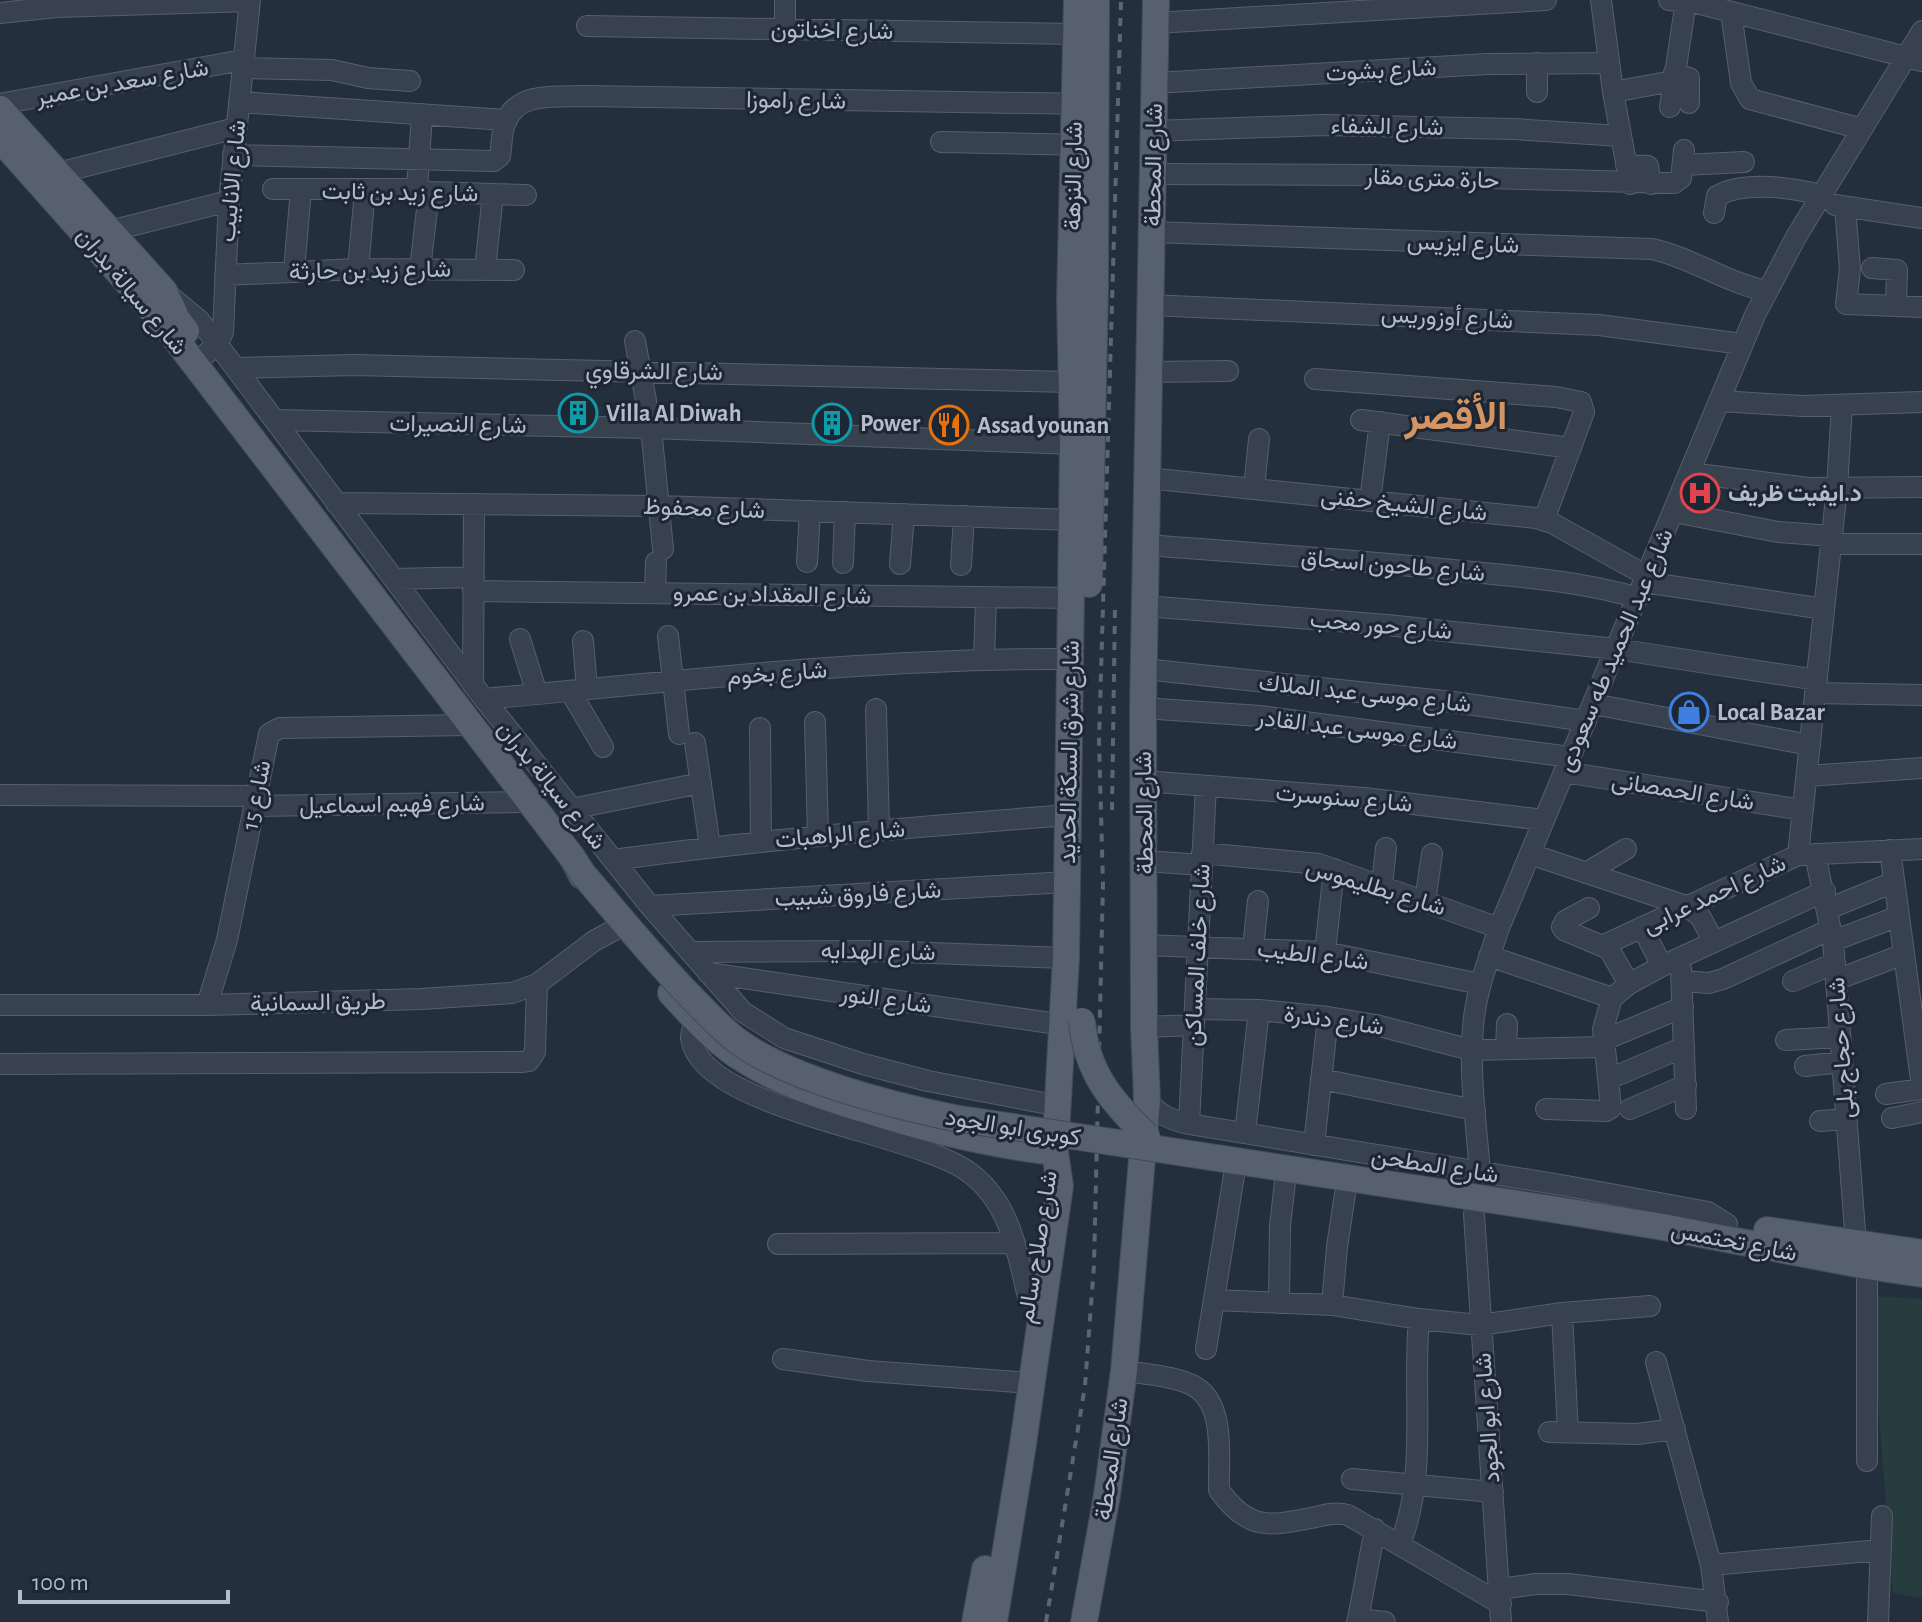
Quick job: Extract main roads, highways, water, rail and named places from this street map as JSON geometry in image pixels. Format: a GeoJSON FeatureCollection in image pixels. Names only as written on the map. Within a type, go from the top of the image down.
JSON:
{"type":"FeatureCollection","features":[{"type":"Feature","properties":{"kind":"main road","name":"شارع النزهة"},"geometry":{"type":"LineString","coordinates":[[1077,0],[1076,34],[1085,104]]}},
{"type":"Feature","properties":{"kind":"main road","name":"شارع النزهة"},"geometry":{"type":"LineString","coordinates":[[1070,352],[1085,104],[1096,0]]}},
{"type":"Feature","properties":{"kind":"main road","name":"شارع المحطة"},"geometry":{"type":"LineString","coordinates":[[1084,1622],[1107,1495],[1124,1371],[1147,1100],[1143,708],[1156,12]]}},
{"type":"Feature","properties":{"kind":"main road","name":"شارع سيالة بدران"},"geometry":{"type":"LineString","coordinates":[[0,106],[12,142],[161,320],[468,725],[529,802],[574,850]]}},
{"type":"Feature","properties":{"kind":"main road","name":"شارع سيالة بدران"},"geometry":{"type":"LineString","coordinates":[[12,142],[58,173],[164,291],[177,319],[211,349],[317,501],[574,850],[585,884],[616,929],[695,1020],[740,1057],[814,1094],[955,1135],[1055,1152]]}},
{"type":"Feature","properties":{"kind":"main road","name":"شارع النزهة"},"geometry":{"type":"LineString","coordinates":[[1073,1023],[1095,287],[1084,146]]}},
{"type":"Feature","properties":{"kind":"main road"},"geometry":{"type":"LineString","coordinates":[[1070,352],[1095,287]]}},
{"type":"Feature","properties":{"kind":"main road","name":"شارع شرق السكة الحديد"},"geometry":{"type":"LineString","coordinates":[[1055,1152],[1073,1023],[1066,958],[1073,444],[1070,352]]}},
{"type":"Feature","properties":{"kind":"main road","name":"كوبرى ابو الجود"},"geometry":{"type":"LineString","coordinates":[[574,850],[740,1027],[768,1045],[809,1062],[916,1096],[1147,1136],[1386,1170],[1546,1202]]}},
{"type":"Feature","properties":{"kind":"main road","name":"كوبرى ابو الجود"},"geometry":{"type":"LineString","coordinates":[[574,850],[583,874],[667,972],[727,1033],[762,1056],[804,1075],[892,1103],[954,1118],[1546,1202]]}},
{"type":"Feature","properties":{"kind":"main road"},"geometry":{"type":"LineString","coordinates":[[1073,1023],[1095,1075],[1117,1108],[1147,1136]]}},
{"type":"Feature","properties":{"kind":"main road","name":"شارع صلاح سالم"},"geometry":{"type":"LineString","coordinates":[[975,1622],[1017,1382],[1043,1182],[1055,1152]]}},
{"type":"Feature","properties":{"kind":"main road","name":"شارع صلاح سالم"},"geometry":{"type":"LineString","coordinates":[[994,1622],[1060,1186],[1055,1152]]}},
{"type":"Feature","properties":{"kind":"main road","name":"شارع تحتمس"},"geometry":{"type":"LineString","coordinates":[[1546,1202],[1727,1224],[1862,1255],[1922,1274]]}},
{"type":"Feature","properties":{"kind":"main road","name":"شارع تحتمس"},"geometry":{"type":"LineString","coordinates":[[1546,1202],[1663,1227],[1862,1255],[1922,1253]]}},
{"type":"Feature","properties":{"kind":"railway"},"geometry":{"type":"LineString","coordinates":[[1046,1622],[1085,1386],[1094,1265],[1103,884],[1099,741],[1121,0]]}},
{"type":"Feature","properties":{"kind":"railway"},"geometry":{"type":"LineString","coordinates":[[1112,810],[1115,606]]}},
{"type":"Feature","properties":{"kind":"place","name":"Villa Al Diwah"},"geometry":{"type":"Point","coordinates":[578,413]}},
{"type":"Feature","properties":{"kind":"place","name":"Power"},"geometry":{"type":"Point","coordinates":[832,423]}},
{"type":"Feature","properties":{"kind":"place","name":"Assad younan"},"geometry":{"type":"Point","coordinates":[949,425]}},
{"type":"Feature","properties":{"kind":"place","name":"د.ايفيت ظريف"},"geometry":{"type":"Point","coordinates":[1700,493]}},
{"type":"Feature","properties":{"kind":"place","name":"Local Bazar"},"geometry":{"type":"Point","coordinates":[1689,712]}},
{"type":"Feature","properties":{"kind":"district","name":"الأقصر"},"geometry":{"type":"Point","coordinates":[1456,415]}}]}
